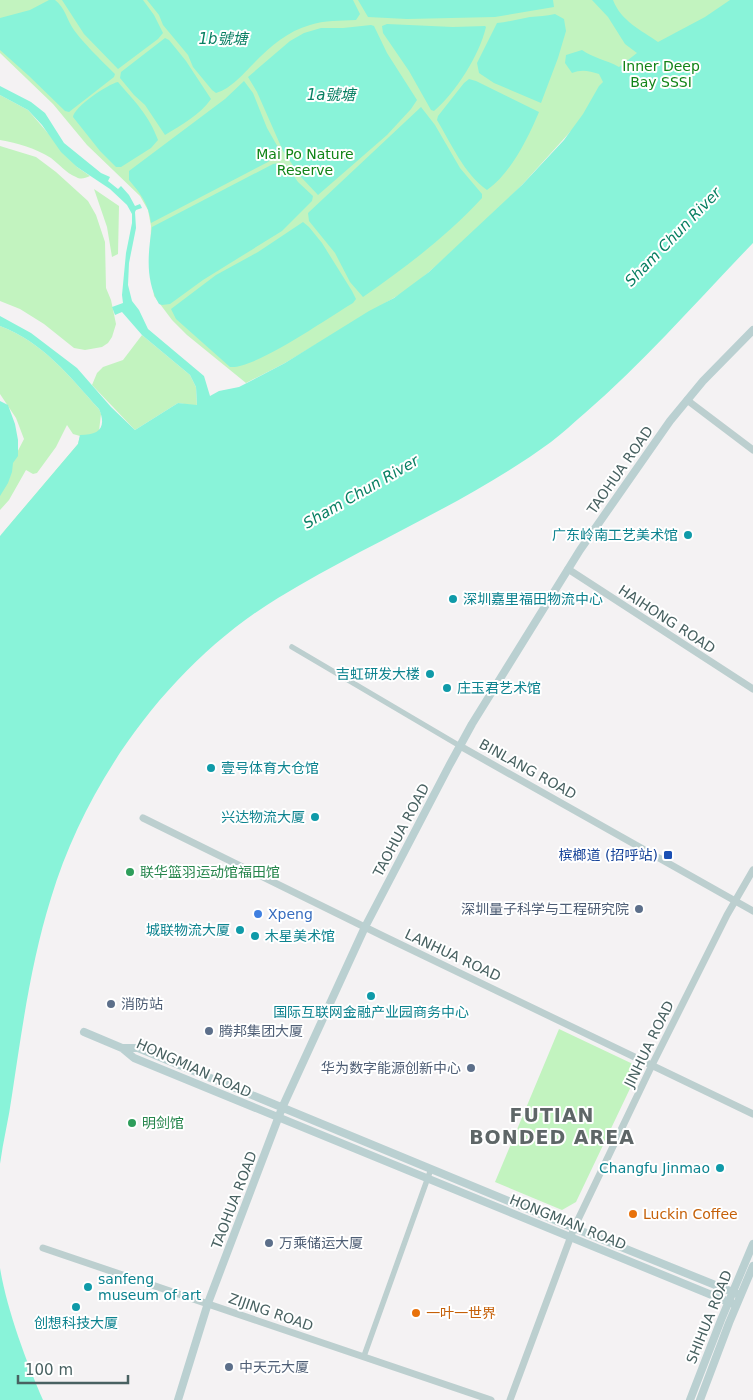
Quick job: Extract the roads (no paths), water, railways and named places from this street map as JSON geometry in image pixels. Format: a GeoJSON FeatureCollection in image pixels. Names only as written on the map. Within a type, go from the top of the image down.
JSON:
{"type":"FeatureCollection","features":[{"type":"Feature","properties":{"kind":"main road","name":"TAOHUA ROAD"},"geometry":{"type":"LineString","coordinates":[[178,1400],[208,1303],[278,1117],[365,927],[460,746],[568,569],[670,421],[703,381],[753,330]]}},
{"type":"Feature","properties":{"kind":"main road"},"geometry":{"type":"LineString","coordinates":[[84,1032],[122,1048]]}},
{"type":"Feature","properties":{"kind":"main road","name":"HONGMIAN ROAD"},"geometry":{"type":"LineString","coordinates":[[122,1048],[138,1048],[736,1293]]}},
{"type":"Feature","properties":{"kind":"main road","name":"HONGMIAN ROAD"},"geometry":{"type":"LineString","coordinates":[[122,1048],[134,1058],[732,1303]]}},
{"type":"Feature","properties":{"kind":"main road","name":"SHIHUA ROAD"},"geometry":{"type":"LineString","coordinates":[[690,1400],[732,1303],[753,1244]]}},
{"type":"Feature","properties":{"kind":"main road","name":"SHIHUA ROAD"},"geometry":{"type":"LineString","coordinates":[[736,1293],[753,1266]]}},
{"type":"Feature","properties":{"kind":"main road","name":"SHIHUA ROAD"},"geometry":{"type":"LineString","coordinates":[[700,1400],[732,1303]]}},
{"type":"Feature","properties":{"kind":"street"},"geometry":{"type":"LineString","coordinates":[[687,400],[753,450]]}},
{"type":"Feature","properties":{"kind":"street","name":"HAIHONG ROAD"},"geometry":{"type":"LineString","coordinates":[[568,569],[753,689]]}},
{"type":"Feature","properties":{"kind":"street","name":"BINLANG ROAD"},"geometry":{"type":"LineString","coordinates":[[292,647],[460,746],[753,911]]}},
{"type":"Feature","properties":{"kind":"street","name":"LANHUA ROAD"},"geometry":{"type":"LineString","coordinates":[[143,818],[753,1114]]}},
{"type":"Feature","properties":{"kind":"street","name":"JINHUA ROAD"},"geometry":{"type":"LineString","coordinates":[[510,1400],[574,1228],[652,1065],[735,901],[753,870]]}},
{"type":"Feature","properties":{"kind":"street"},"geometry":{"type":"LineString","coordinates":[[364,1356],[431,1169]]}},
{"type":"Feature","properties":{"kind":"street","name":"ZIJING ROAD"},"geometry":{"type":"LineString","coordinates":[[43,1248],[491,1400]]}},
{"type":"Feature","properties":{"kind":"water"},"geometry":{"type":"Polygon","coordinates":[[[49,0],[55,0],[58,3],[76,33],[115,74],[114,77],[69,112],[65,111],[0,50],[0,18],[30,10],[49,0]]]}},
{"type":"Feature","properties":{"kind":"water","name":"1b號塘"},"geometry":{"type":"Polygon","coordinates":[[[62,0],[143,0],[154,15],[163,33],[158,39],[118,69],[84,34],[62,0]]]}},
{"type":"Feature","properties":{"kind":"water","name":"1b號塘"},"geometry":{"type":"Polygon","coordinates":[[[147,0],[353,0],[360,14],[356,20],[315,23],[294,31],[261,56],[232,84],[216,93],[193,67],[188,55],[163,25],[159,15],[147,0]]]}},
{"type":"Feature","properties":{"kind":"water"},"geometry":{"type":"Polygon","coordinates":[[[358,0],[553,0],[554,7],[495,17],[407,19],[368,17],[358,0]]]}},
{"type":"Feature","properties":{"kind":"water","name":"Sham Chun River"},"geometry":{"type":"Polygon","coordinates":[[[592,0],[613,0],[626,19],[658,42],[705,17],[730,0],[753,0],[753,243],[629,373],[551,442],[485,485],[278,598],[239,625],[202,656],[169,690],[138,728],[110,768],[87,810],[67,854],[51,898],[38,946],[23,1021],[0,1164],[0,536],[78,444],[80,435],[96,432],[102,426],[102,421],[99,409],[66,372],[30,341],[0,326],[0,316],[31,333],[77,368],[111,407],[135,430],[178,403],[197,405],[196,387],[190,375],[142,335],[122,312],[115,315],[112,307],[123,303],[126,253],[132,223],[132,214],[127,205],[110,189],[77,167],[61,152],[42,125],[28,110],[0,95],[0,86],[31,102],[45,113],[64,143],[101,173],[110,177],[108,181],[118,189],[121,186],[135,206],[140,204],[142,208],[135,212],[136,228],[129,263],[128,285],[132,301],[139,310],[148,329],[204,376],[210,396],[219,391],[239,387],[285,363],[369,311],[394,298],[429,272],[522,185],[564,140],[603,82],[599,74],[589,71],[572,73],[565,63],[566,55],[582,50],[619,67],[637,53],[625,44],[608,17],[592,0]]]}},
{"type":"Feature","properties":{"kind":"water"},"geometry":{"type":"Polygon","coordinates":[[[555,14],[564,19],[566,31],[541,103],[494,83],[479,73],[477,63],[497,23],[555,14]]]}},
{"type":"Feature","properties":{"kind":"water"},"geometry":{"type":"Polygon","coordinates":[[[387,24],[486,27],[478,50],[466,73],[434,111],[431,110],[409,71],[383,33],[382,26],[387,24]]]}},
{"type":"Feature","properties":{"kind":"water","name":"1a號塘"},"geometry":{"type":"Polygon","coordinates":[[[374,26],[387,53],[417,100],[387,135],[318,195],[301,177],[283,151],[257,92],[248,77],[290,41],[304,33],[321,28],[374,26]]]}},
{"type":"Feature","properties":{"kind":"water","name":"1b號塘"},"geometry":{"type":"Polygon","coordinates":[[[165,38],[169,40],[186,61],[211,99],[196,115],[165,135],[145,105],[120,78],[121,72],[165,38]]]}},
{"type":"Feature","properties":{"kind":"water"},"geometry":{"type":"Polygon","coordinates":[[[469,79],[539,112],[530,133],[511,165],[496,183],[487,190],[471,176],[437,120],[438,116],[469,79]]]}},
{"type":"Feature","properties":{"kind":"water"},"geometry":{"type":"Polygon","coordinates":[[[244,81],[253,93],[267,128],[279,149],[268,162],[151,223],[144,200],[129,180],[129,171],[225,99],[244,81]]]}},
{"type":"Feature","properties":{"kind":"water"},"geometry":{"type":"Polygon","coordinates":[[[118,82],[146,116],[158,140],[151,148],[121,167],[116,167],[100,151],[73,117],[79,108],[92,96],[118,82]]]}},
{"type":"Feature","properties":{"kind":"water"},"geometry":{"type":"Polygon","coordinates":[[[421,107],[435,125],[460,168],[482,194],[482,198],[425,251],[363,297],[350,282],[335,253],[309,221],[308,213],[421,107]]]}},
{"type":"Feature","properties":{"kind":"water"},"geometry":{"type":"Polygon","coordinates":[[[273,164],[286,165],[298,182],[313,196],[312,201],[282,231],[203,280],[170,304],[159,304],[151,286],[149,266],[152,227],[273,164]]]}},
{"type":"Feature","properties":{"kind":"water"},"geometry":{"type":"Polygon","coordinates":[[[303,222],[322,243],[356,299],[353,303],[273,352],[241,366],[230,367],[176,319],[171,309],[216,275],[258,252],[303,222]]]}},
{"type":"Feature","properties":{"kind":"water"},"geometry":{"type":"Polygon","coordinates":[[[0,401],[8,405],[15,424],[18,456],[13,463],[8,483],[0,496],[0,401]]]}},
{"type":"Feature","properties":{"kind":"water"},"geometry":{"type":"Polygon","coordinates":[[[0,1268],[7,1301],[18,1335],[43,1400],[0,1400],[0,1268]]]}},
{"type":"Feature","properties":{"kind":"place","name":"广东岭南工艺美术馆"},"geometry":{"type":"Point","coordinates":[688,535]}},
{"type":"Feature","properties":{"kind":"place","name":"深圳嘉里福田物流中心"},"geometry":{"type":"Point","coordinates":[453,599]}},
{"type":"Feature","properties":{"kind":"place","name":"吉虹研发大楼"},"geometry":{"type":"Point","coordinates":[430,674]}},
{"type":"Feature","properties":{"kind":"place","name":"庄玉君艺术馆"},"geometry":{"type":"Point","coordinates":[447,688]}},
{"type":"Feature","properties":{"kind":"place","name":"壹号体育大仓馆"},"geometry":{"type":"Point","coordinates":[211,768]}},
{"type":"Feature","properties":{"kind":"place","name":"兴达物流大厦"},"geometry":{"type":"Point","coordinates":[315,817]}},
{"type":"Feature","properties":{"kind":"place","name":"槟榔道 (招呼站)"},"geometry":{"type":"Point","coordinates":[668,855]}},
{"type":"Feature","properties":{"kind":"place","name":"联华篮羽运动馆福田馆"},"geometry":{"type":"Point","coordinates":[130,872]}},
{"type":"Feature","properties":{"kind":"place","name":"深圳量子科学与工程研究院"},"geometry":{"type":"Point","coordinates":[639,909]}},
{"type":"Feature","properties":{"kind":"place","name":"Xpeng"},"geometry":{"type":"Point","coordinates":[258,914]}},
{"type":"Feature","properties":{"kind":"place","name":"城联物流大厦"},"geometry":{"type":"Point","coordinates":[240,930]}},
{"type":"Feature","properties":{"kind":"place","name":"木星美术馆"},"geometry":{"type":"Point","coordinates":[255,936]}},
{"type":"Feature","properties":{"kind":"place","name":"国际互联网金融产业园商务中心"},"geometry":{"type":"Point","coordinates":[371,996]}},
{"type":"Feature","properties":{"kind":"place","name":"消防站"},"geometry":{"type":"Point","coordinates":[111,1004]}},
{"type":"Feature","properties":{"kind":"place","name":"腾邦集团大厦"},"geometry":{"type":"Point","coordinates":[209,1031]}},
{"type":"Feature","properties":{"kind":"place","name":"华为数字能源创新中心"},"geometry":{"type":"Point","coordinates":[471,1068]}},
{"type":"Feature","properties":{"kind":"place","name":"明剑馆"},"geometry":{"type":"Point","coordinates":[132,1123]}},
{"type":"Feature","properties":{"kind":"place","name":"Changfu Jinmao"},"geometry":{"type":"Point","coordinates":[720,1168]}},
{"type":"Feature","properties":{"kind":"place","name":"Luckin Coffee"},"geometry":{"type":"Point","coordinates":[633,1214]}},
{"type":"Feature","properties":{"kind":"place","name":"万乘储运大厦"},"geometry":{"type":"Point","coordinates":[269,1243]}},
{"type":"Feature","properties":{"kind":"place","name":"sanfeng museum of art"},"geometry":{"type":"Point","coordinates":[88,1287]}},
{"type":"Feature","properties":{"kind":"place","name":"创想科技大厦"},"geometry":{"type":"Point","coordinates":[76,1307]}},
{"type":"Feature","properties":{"kind":"place","name":"一叶一世界"},"geometry":{"type":"Point","coordinates":[416,1313]}},
{"type":"Feature","properties":{"kind":"place","name":"中天元大厦"},"geometry":{"type":"Point","coordinates":[229,1367]}},
{"type":"Feature","properties":{"kind":"district","name":"FUTIAN BONDED AREA"},"geometry":{"type":"Point","coordinates":[552,1126]}},
{"type":"Feature","properties":{"kind":"park label","name":"Inner Deep Bay SSSI"},"geometry":{"type":"Point","coordinates":[661,74]}},
{"type":"Feature","properties":{"kind":"park label","name":"Mai Po Nature Reserve"},"geometry":{"type":"Point","coordinates":[305,162]}}]}
